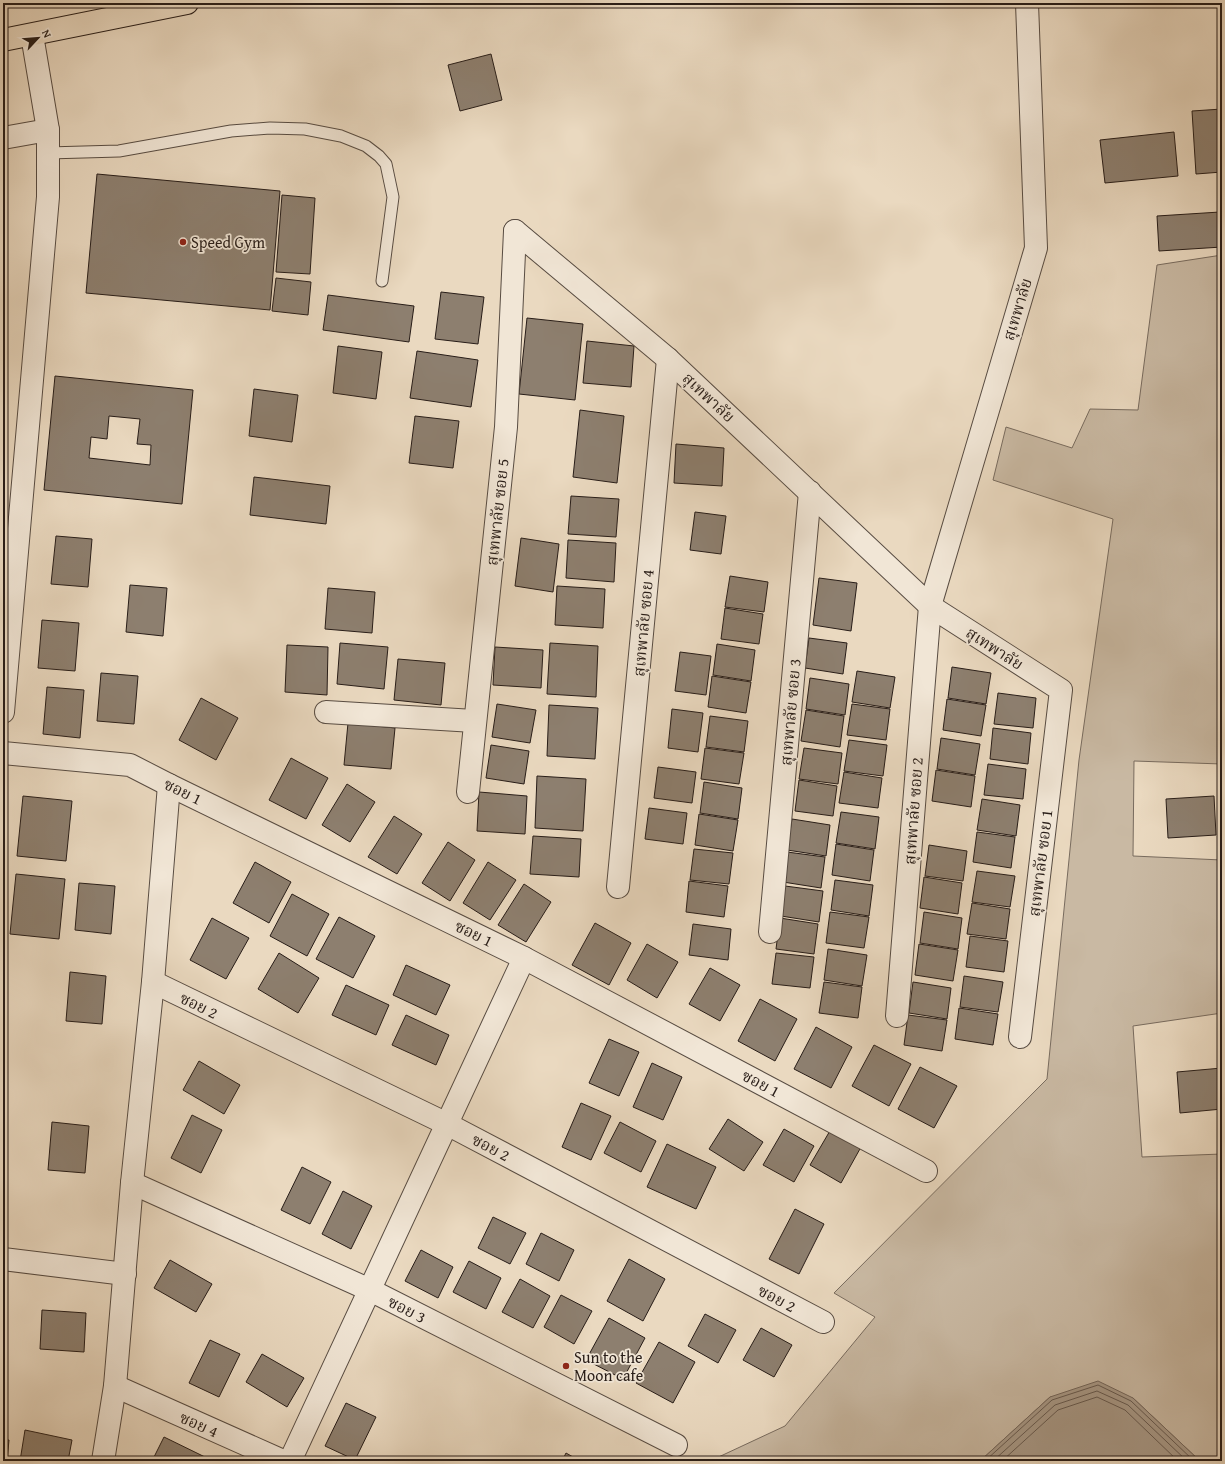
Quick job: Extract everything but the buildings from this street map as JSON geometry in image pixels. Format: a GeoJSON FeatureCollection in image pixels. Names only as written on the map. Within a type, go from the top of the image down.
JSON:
{"type":"FeatureCollection","features":[{"type":"Feature","properties":{"kind":"main road"},"geometry":{"type":"LineString","coordinates":[[3,40],[187,3]]}},
{"type":"Feature","properties":{"kind":"street","name":"สุเทพาลัย"},"geometry":{"type":"LineString","coordinates":[[930,606],[1036,248],[1027,3]]}},
{"type":"Feature","properties":{"kind":"street"},"geometry":{"type":"LineString","coordinates":[[3,712],[48,197],[46,120],[32,35]]}},
{"type":"Feature","properties":{"kind":"street"},"geometry":{"type":"LineString","coordinates":[[3,138],[46,120]]}},
{"type":"Feature","properties":{"kind":"street","name":"สุเทพาลัย"},"geometry":{"type":"LineString","coordinates":[[515,231],[668,359],[930,606],[1061,690]]}},
{"type":"Feature","properties":{"kind":"street","name":"สุเทพาลัย ซอย 5"},"geometry":{"type":"LineString","coordinates":[[468,792],[474,721],[506,427],[515,231]]}},
{"type":"Feature","properties":{"kind":"street","name":"สุเทพาลัย ซอย 4"},"geometry":{"type":"LineString","coordinates":[[618,887],[668,359]]}},
{"type":"Feature","properties":{"kind":"street","name":"สุเทพาลัย ซอย 3"},"geometry":{"type":"LineString","coordinates":[[770,932],[810,492]]}},
{"type":"Feature","properties":{"kind":"street","name":"สุเทพาลัย ซอย 2"},"geometry":{"type":"LineString","coordinates":[[897,1016],[930,606]]}},
{"type":"Feature","properties":{"kind":"street","name":"สุเทพาลัย ซอย 1"},"geometry":{"type":"LineString","coordinates":[[1020,1037],[1061,690]]}},
{"type":"Feature","properties":{"kind":"street"},"geometry":{"type":"LineString","coordinates":[[326,712],[474,721]]}},
{"type":"Feature","properties":{"kind":"street","name":"ซอย 1"},"geometry":{"type":"LineString","coordinates":[[3,753],[130,765],[524,958],[926,1171]]}},
{"type":"Feature","properties":{"kind":"street"},"geometry":{"type":"LineString","coordinates":[[103,1461],[115,1386],[132,1183],[153,982],[169,785]]}},
{"type":"Feature","properties":{"kind":"street"},"geometry":{"type":"LineString","coordinates":[[290,1461],[524,958]]}},
{"type":"Feature","properties":{"kind":"street","name":"ซอย 2"},"geometry":{"type":"LineString","coordinates":[[153,982],[447,1124],[823,1322]]}},
{"type":"Feature","properties":{"kind":"street","name":"ซอย 3"},"geometry":{"type":"LineString","coordinates":[[132,1183],[370,1290],[676,1445]]}},
{"type":"Feature","properties":{"kind":"street"},"geometry":{"type":"LineString","coordinates":[[3,1259],[125,1274]]}},
{"type":"Feature","properties":{"kind":"street","name":"ซอย 4"},"geometry":{"type":"LineString","coordinates":[[115,1386],[283,1461]]}},
{"type":"Feature","properties":{"kind":"lane"},"geometry":{"type":"LineString","coordinates":[[48,153],[119,152],[231,131],[270,128],[305,129],[341,136],[366,146],[379,156],[386,164],[393,197],[382,281]]}},
{"type":"Feature","properties":{"kind":"shaded area"},"geometry":{"type":"Polygon","coordinates":[[[1222,255],[1222,764],[1134,761],[1133,856],[1222,860],[1222,1013],[1133,1026],[1142,1157],[1222,1154],[1222,1461],[1200,1461],[1133,1398],[1050,1397],[980,1461],[710,1461],[785,1426],[875,1317],[834,1293],[1047,1079],[1079,760],[1113,519],[993,480],[1006,427],[1072,448],[1090,409],[1138,410],[1157,265],[1222,255]]]}},
{"type":"Feature","properties":{"kind":"water"},"geometry":{"type":"Polygon","coordinates":[[[1098,1381],[1133,1398],[1200,1461],[980,1461],[1050,1397],[1098,1381]]]}},
{"type":"Feature","properties":{"kind":"place","name":"Speed Gym"},"geometry":{"type":"Point","coordinates":[183,242]}},
{"type":"Feature","properties":{"kind":"place","name":"Sun to the Moon cafe"},"geometry":{"type":"Point","coordinates":[566,1366]}}]}
